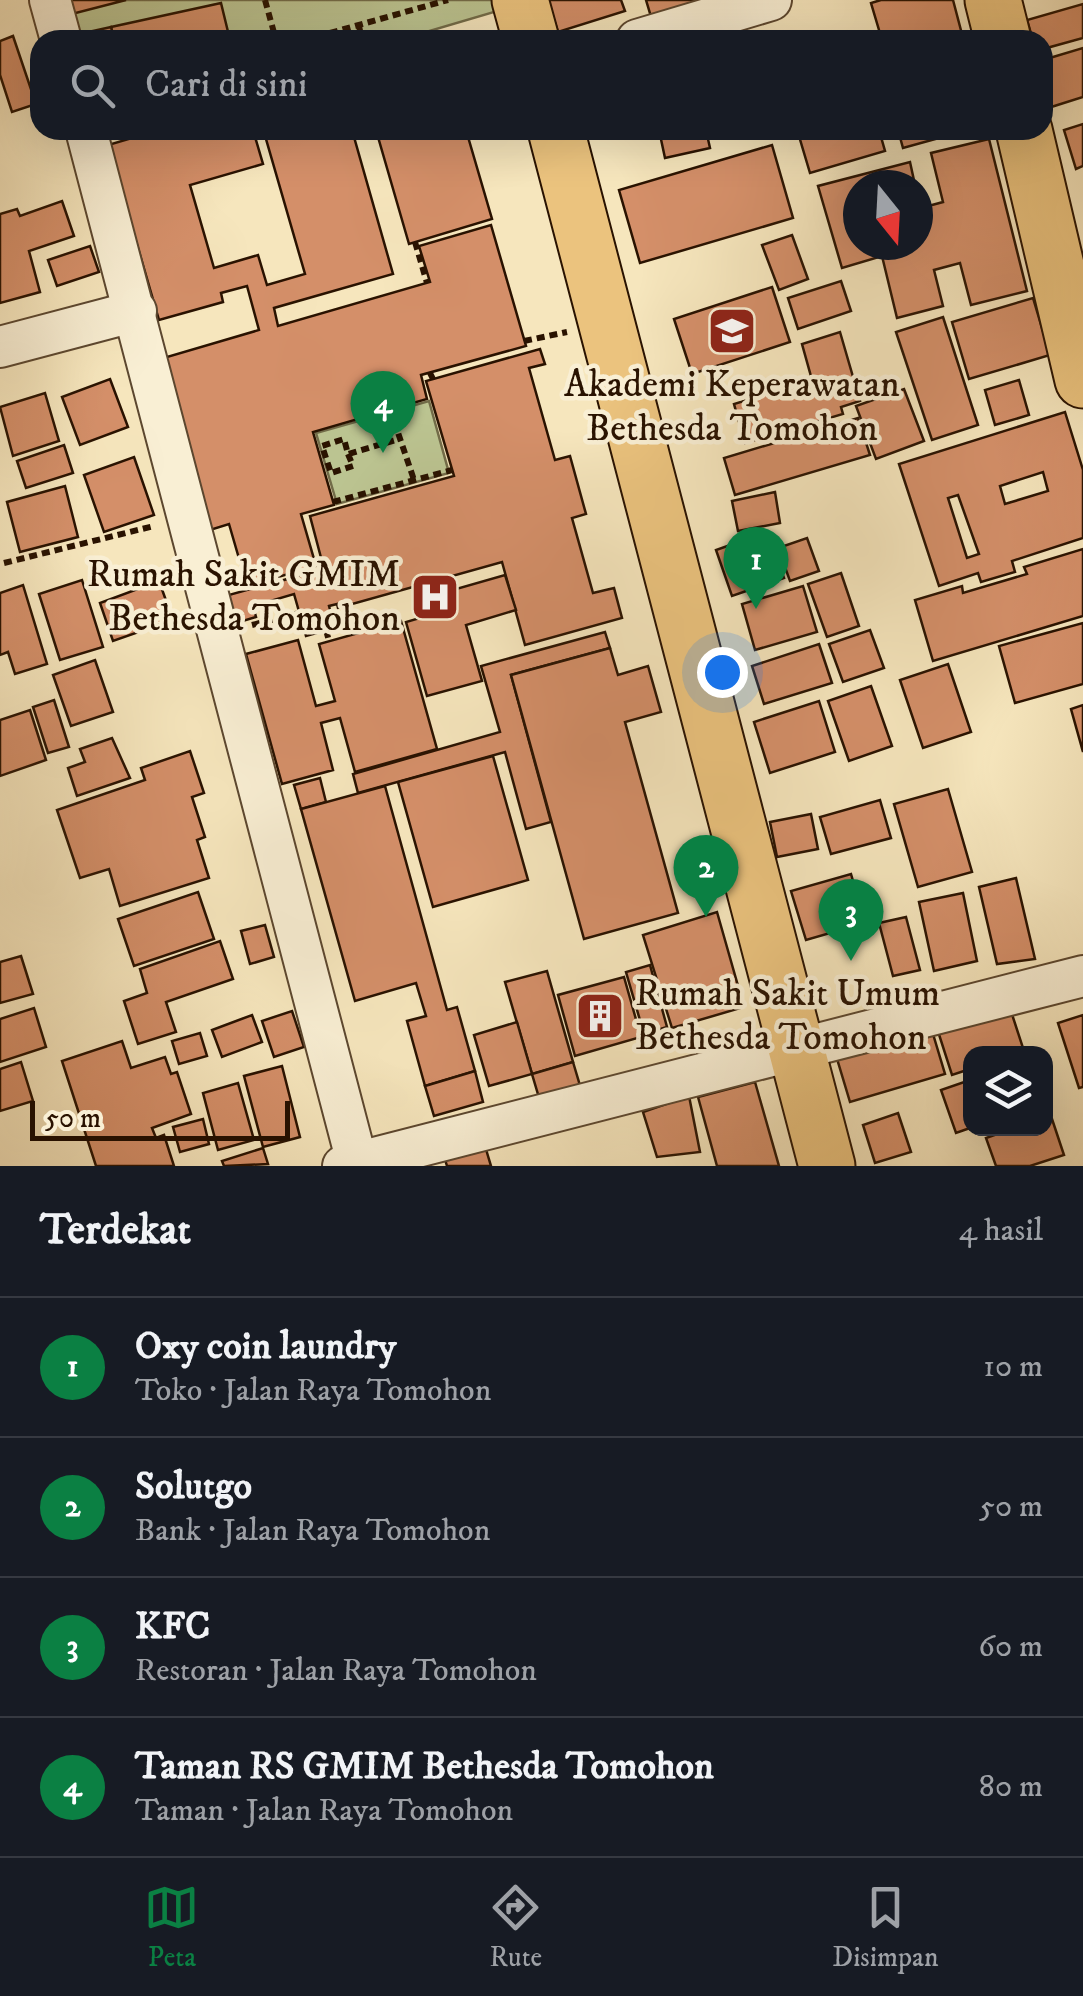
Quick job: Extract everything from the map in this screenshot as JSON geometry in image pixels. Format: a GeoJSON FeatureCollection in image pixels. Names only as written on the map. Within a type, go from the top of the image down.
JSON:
{"type":"FeatureCollection","features":[{"type":"Feature","properties":{"kind":"main road"},"geometry":{"type":"LineString","coordinates":[[520,0],[528,30]]}},
{"type":"Feature","properties":{"kind":"main road"},"geometry":{"type":"LineString","coordinates":[[994,0],[1001,30]]}},
{"type":"Feature","properties":{"kind":"main road"},"geometry":{"type":"LineString","coordinates":[[559,140],[827,1166]]}},
{"type":"Feature","properties":{"kind":"main road"},"geometry":{"type":"LineString","coordinates":[[1026,140],[1082,374]]}},
{"type":"Feature","properties":{"kind":"street"},"geometry":{"type":"LineString","coordinates":[[50,0],[58,30]]}},
{"type":"Feature","properties":{"kind":"street"},"geometry":{"type":"LineString","coordinates":[[670,30],[770,0]]}},
{"type":"Feature","properties":{"kind":"street"},"geometry":{"type":"LineString","coordinates":[[89,140],[220,634],[353,1165],[796,1046],[1083,976]]}},
{"type":"Feature","properties":{"kind":"street"},"geometry":{"type":"LineString","coordinates":[[0,347],[136,311]]}},
{"type":"Feature","properties":{"kind":"path"},"geometry":{"type":"LineString","coordinates":[[265,0],[273,30]]}},
{"type":"Feature","properties":{"kind":"path"},"geometry":{"type":"LineString","coordinates":[[343,30],[448,0]]}},
{"type":"Feature","properties":{"kind":"path"},"geometry":{"type":"LineString","coordinates":[[358,26],[359,30]]}},
{"type":"Feature","properties":{"kind":"path"},"geometry":{"type":"LineString","coordinates":[[415,242],[428,283]]}},
{"type":"Feature","properties":{"kind":"path"},"geometry":{"type":"LineString","coordinates":[[390,409],[414,480]]}},
{"type":"Feature","properties":{"kind":"path"},"geometry":{"type":"LineString","coordinates":[[344,439],[348,454],[354,466],[331,473],[322,446],[344,439]]}},
{"type":"Feature","properties":{"kind":"path"},"geometry":{"type":"LineString","coordinates":[[348,454],[400,439]]}},
{"type":"Feature","properties":{"kind":"path"},"geometry":{"type":"LineString","coordinates":[[333,502],[452,470]]}},
{"type":"Feature","properties":{"kind":"path"},"geometry":{"type":"LineString","coordinates":[[4,563],[189,517]]}},
{"type":"Feature","properties":{"kind":"path"},"geometry":{"type":"LineString","coordinates":[[220,634],[300,613]]}},
{"type":"Feature","properties":{"kind":"path"},"geometry":{"type":"LineString","coordinates":[[326,630],[330,641]]}},
{"type":"Feature","properties":{"kind":"green space"},"geometry":{"type":"Polygon","coordinates":[[[50,0],[520,0],[521,4],[433,30],[58,30],[50,0]]]}},
{"type":"Feature","properties":{"kind":"green space"},"geometry":{"type":"Polygon","coordinates":[[[429,401],[449,473],[337,504],[316,433],[429,401]]]}},
{"type":"Feature","properties":{"kind":"building"},"geometry":{"type":"Polygon","coordinates":[[[65,0],[126,0],[68,15],[65,0]]]}},
{"type":"Feature","properties":{"kind":"building"},"geometry":{"type":"Polygon","coordinates":[[[548,0],[621,0],[625,11],[557,30],[548,0]]]}},
{"type":"Feature","properties":{"kind":"building"},"geometry":{"type":"Polygon","coordinates":[[[646,0],[723,0],[652,20],[646,0]]]}},
{"type":"Feature","properties":{"kind":"building"},"geometry":{"type":"Polygon","coordinates":[[[953,0],[961,30],[879,30],[871,3],[953,0]]]}},
{"type":"Feature","properties":{"kind":"building"},"geometry":{"type":"Polygon","coordinates":[[[221,3],[228,30],[112,30],[111,27],[221,3]]]}},
{"type":"Feature","properties":{"kind":"building"},"geometry":{"type":"Polygon","coordinates":[[[1083,4],[1083,38],[1053,46],[1053,30],[1030,30],[1027,20],[1083,4]]]}},
{"type":"Feature","properties":{"kind":"building"},"geometry":{"type":"Polygon","coordinates":[[[13,36],[30,86],[30,106],[12,112],[0,75],[0,41],[13,36]]]}},
{"type":"Feature","properties":{"kind":"building"},"geometry":{"type":"Polygon","coordinates":[[[1083,48],[1083,97],[1053,106],[1053,57],[1083,48]]]}},
{"type":"Feature","properties":{"kind":"building"},"geometry":{"type":"Polygon","coordinates":[[[1083,124],[1083,166],[1076,169],[1064,130],[1083,124]]]}},
{"type":"Feature","properties":{"kind":"building"},"geometry":{"type":"Polygon","coordinates":[[[125,140],[256,140],[263,164],[190,185],[214,268],[258,255],[267,285],[305,274],[266,140],[355,140],[393,274],[274,308],[278,326],[430,282],[419,246],[491,225],[526,346],[421,375],[427,399],[313,432],[334,505],[301,514],[316,566],[247,586],[229,524],[210,530],[160,359],[259,330],[247,286],[221,293],[223,302],[159,320],[108,145],[125,140]]]}},
{"type":"Feature","properties":{"kind":"building"},"geometry":{"type":"Polygon","coordinates":[[[379,140],[469,140],[492,219],[409,244],[379,140]]]}},
{"type":"Feature","properties":{"kind":"building"},"geometry":{"type":"Polygon","coordinates":[[[661,140],[708,140],[710,148],[665,158],[661,140]]]}},
{"type":"Feature","properties":{"kind":"building"},"geometry":{"type":"Polygon","coordinates":[[[800,140],[882,140],[885,151],[810,173],[800,140]]]}},
{"type":"Feature","properties":{"kind":"building"},"geometry":{"type":"Polygon","coordinates":[[[901,140],[932,140],[903,148],[901,140]]]}},
{"type":"Feature","properties":{"kind":"building"},"geometry":{"type":"Polygon","coordinates":[[[989,140],[1027,291],[971,305],[960,263],[934,270],[943,306],[897,318],[883,260],[933,260],[933,205],[943,202],[931,153],[989,140]]]}},
{"type":"Feature","properties":{"kind":"building"},"geometry":{"type":"Polygon","coordinates":[[[772,145],[793,218],[640,263],[619,190],[772,145]]]}},
{"type":"Feature","properties":{"kind":"building"},"geometry":{"type":"Polygon","coordinates":[[[910,162],[912,170],[879,170],[910,162]]]}},
{"type":"Feature","properties":{"kind":"building"},"geometry":{"type":"Polygon","coordinates":[[[843,179],[843,260],[869,260],[842,268],[818,186],[843,179]]]}},
{"type":"Feature","properties":{"kind":"building"},"geometry":{"type":"Polygon","coordinates":[[[62,201],[74,236],[29,251],[40,292],[0,303],[0,214],[17,209],[20,216],[62,201]]]}},
{"type":"Feature","properties":{"kind":"building"},"geometry":{"type":"Polygon","coordinates":[[[792,235],[808,279],[779,290],[762,245],[792,235]]]}},
{"type":"Feature","properties":{"kind":"building"},"geometry":{"type":"Polygon","coordinates":[[[90,246],[99,272],[57,286],[48,260],[90,246]]]}},
{"type":"Feature","properties":{"kind":"building"},"geometry":{"type":"Polygon","coordinates":[[[841,281],[851,311],[798,329],[788,298],[841,281]]]}},
{"type":"Feature","properties":{"kind":"building","name":"Akademi Keperawatan Bethesda Tomohon"},"geometry":{"type":"Polygon","coordinates":[[[772,287],[790,342],[692,374],[674,319],[772,287]]]}},
{"type":"Feature","properties":{"kind":"building"},"geometry":{"type":"Polygon","coordinates":[[[1033,298],[1050,355],[969,379],[952,322],[1033,298]]]}},
{"type":"Feature","properties":{"kind":"building"},"geometry":{"type":"Polygon","coordinates":[[[943,317],[978,425],[932,440],[896,332],[943,317]]]}},
{"type":"Feature","properties":{"kind":"building"},"geometry":{"type":"Polygon","coordinates":[[[840,332],[860,401],[841,407],[843,414],[745,443],[734,404],[812,380],[802,344],[840,332]]]}},
{"type":"Feature","properties":{"kind":"building"},"geometry":{"type":"Polygon","coordinates":[[[540,349],[545,364],[529,368],[555,460],[570,456],[586,514],[572,518],[593,593],[614,588],[622,618],[525,645],[502,562],[338,608],[337,604],[329,606],[335,628],[306,636],[294,594],[253,606],[256,617],[233,624],[225,596],[324,569],[310,516],[454,476],[426,381],[540,349]]]}},
{"type":"Feature","properties":{"kind":"building"},"geometry":{"type":"Polygon","coordinates":[[[110,379],[128,427],[80,445],[62,397],[110,379]]]}},
{"type":"Feature","properties":{"kind":"building"},"geometry":{"type":"Polygon","coordinates":[[[1019,380],[1029,415],[995,425],[985,390],[1019,380]]]}},
{"type":"Feature","properties":{"kind":"building"},"geometry":{"type":"Polygon","coordinates":[[[904,389],[924,441],[876,459],[856,406],[904,389]]]}},
{"type":"Feature","properties":{"kind":"building"},"geometry":{"type":"Polygon","coordinates":[[[45,393],[59,441],[13,456],[0,407],[45,393]]]}},
{"type":"Feature","properties":{"kind":"building"},"geometry":{"type":"Polygon","coordinates":[[[1065,412],[1083,470],[1083,538],[1012,561],[1015,572],[981,582],[978,573],[939,586],[899,464],[1065,412]],[[1043,472],[1000,486],[1005,504],[1048,491],[1043,472]],[[958,495],[948,498],[967,558],[979,554],[958,495]]]}},
{"type":"Feature","properties":{"kind":"building"},"geometry":{"type":"Polygon","coordinates":[[[858,418],[870,455],[735,495],[724,458],[858,418]]]}},
{"type":"Feature","properties":{"kind":"building"},"geometry":{"type":"Polygon","coordinates":[[[64,445],[73,473],[26,488],[17,461],[64,445]]]}},
{"type":"Feature","properties":{"kind":"building"},"geometry":{"type":"Polygon","coordinates":[[[134,457],[154,515],[104,532],[84,475],[134,457]]]}},
{"type":"Feature","properties":{"kind":"building"},"geometry":{"type":"Polygon","coordinates":[[[65,486],[78,537],[20,552],[7,502],[65,486]]]}},
{"type":"Feature","properties":{"kind":"building"},"geometry":{"type":"Polygon","coordinates":[[[775,492],[780,523],[738,531],[732,501],[775,492]]]}},
{"type":"Feature","properties":{"kind":"building"},"geometry":{"type":"Polygon","coordinates":[[[767,532],[784,578],[732,596],[716,550],[767,532]]]}},
{"type":"Feature","properties":{"kind":"building"},"geometry":{"type":"Polygon","coordinates":[[[807,538],[819,571],[790,581],[778,548],[807,538]]]}},
{"type":"Feature","properties":{"kind":"building"},"geometry":{"type":"Polygon","coordinates":[[[1083,549],[1083,616],[933,661],[915,600],[962,586],[963,593],[1027,574],[1024,567],[1083,549]]]}},
{"type":"Feature","properties":{"kind":"building"},"geometry":{"type":"Polygon","coordinates":[[[841,573],[859,626],[827,637],[808,584],[841,573]]]}},
{"type":"Feature","properties":{"kind":"building"},"geometry":{"type":"Polygon","coordinates":[[[505,575],[516,610],[466,625],[482,681],[427,696],[406,622],[447,610],[442,593],[505,575]]]}},
{"type":"Feature","properties":{"kind":"building"},"geometry":{"type":"Polygon","coordinates":[[[82,580],[103,647],[60,660],[39,594],[82,580]]]}},
{"type":"Feature","properties":{"kind":"building"},"geometry":{"type":"Polygon","coordinates":[[[159,581],[173,620],[113,641],[100,603],[159,581]]]}},
{"type":"Feature","properties":{"kind":"building"},"geometry":{"type":"Polygon","coordinates":[[[23,585],[47,664],[15,674],[8,652],[0,655],[0,593],[23,585]]]}},
{"type":"Feature","properties":{"kind":"building"},"geometry":{"type":"Polygon","coordinates":[[[803,586],[817,632],[755,650],[742,604],[803,586]]]}},
{"type":"Feature","properties":{"kind":"building"},"geometry":{"type":"Polygon","coordinates":[[[401,621],[437,749],[355,772],[340,718],[321,723],[333,770],[282,784],[246,654],[298,640],[316,706],[335,701],[319,644],[401,621]]]}},
{"type":"Feature","properties":{"kind":"building"},"geometry":{"type":"Polygon","coordinates":[[[1083,623],[1083,684],[1015,703],[999,646],[1083,623]]]}},
{"type":"Feature","properties":{"kind":"building"},"geometry":{"type":"Polygon","coordinates":[[[870,630],[884,668],[843,682],[829,644],[870,630]]]}},
{"type":"Feature","properties":{"kind":"building"},"geometry":{"type":"Polygon","coordinates":[[[605,632],[610,648],[511,675],[551,822],[526,829],[505,752],[358,793],[353,774],[500,732],[481,666],[605,632]]]}},
{"type":"Feature","properties":{"kind":"building"},"geometry":{"type":"Polygon","coordinates":[[[819,644],[832,683],[764,704],[752,666],[819,644]]]}},
{"type":"Feature","properties":{"kind":"building"},"geometry":{"type":"Polygon","coordinates":[[[610,648],[618,675],[648,666],[661,712],[625,722],[678,913],[584,939],[511,675],[610,648]]]}},
{"type":"Feature","properties":{"kind":"building"},"geometry":{"type":"Polygon","coordinates":[[[95,660],[113,712],[71,726],[53,675],[95,660]]]}},
{"type":"Feature","properties":{"kind":"building"},"geometry":{"type":"Polygon","coordinates":[[[948,664],[971,732],[923,748],[900,680],[948,664]]]}},
{"type":"Feature","properties":{"kind":"building"},"geometry":{"type":"Polygon","coordinates":[[[871,686],[892,746],[849,761],[828,701],[871,686]]]}},
{"type":"Feature","properties":{"kind":"building"},"geometry":{"type":"Polygon","coordinates":[[[54,700],[69,747],[48,753],[33,707],[54,700]]]}},
{"type":"Feature","properties":{"kind":"building"},"geometry":{"type":"Polygon","coordinates":[[[819,701],[835,752],[770,773],[754,722],[819,701]]]}},
{"type":"Feature","properties":{"kind":"building"},"geometry":{"type":"Polygon","coordinates":[[[1083,705],[1083,752],[1071,709],[1083,705]]]}},
{"type":"Feature","properties":{"kind":"building"},"geometry":{"type":"Polygon","coordinates":[[[30,710],[46,760],[0,776],[0,720],[30,710]]]}},
{"type":"Feature","properties":{"kind":"building"},"geometry":{"type":"Polygon","coordinates":[[[112,738],[130,778],[77,796],[68,768],[85,762],[80,749],[112,738]]]}},
{"type":"Feature","properties":{"kind":"building"},"geometry":{"type":"Polygon","coordinates":[[[190,751],[204,793],[192,797],[205,837],[197,840],[209,878],[120,906],[109,869],[80,878],[57,810],[145,780],[141,768],[190,751]]]}},
{"type":"Feature","properties":{"kind":"building"},"geometry":{"type":"Polygon","coordinates":[[[493,756],[528,880],[433,907],[398,782],[493,756]]]}},
{"type":"Feature","properties":{"kind":"building"},"geometry":{"type":"Polygon","coordinates":[[[320,778],[326,802],[301,809],[294,785],[320,778]]]}},
{"type":"Feature","properties":{"kind":"building"},"geometry":{"type":"Polygon","coordinates":[[[385,786],[447,1010],[457,1007],[475,1071],[425,1086],[407,1021],[426,1016],[416,983],[355,1001],[301,809],[385,786]]]}},
{"type":"Feature","properties":{"kind":"building"},"geometry":{"type":"Polygon","coordinates":[[[948,789],[972,872],[918,887],[894,804],[948,789]]]}},
{"type":"Feature","properties":{"kind":"building"},"geometry":{"type":"Polygon","coordinates":[[[880,800],[891,838],[831,854],[820,817],[880,800]]]}},
{"type":"Feature","properties":{"kind":"building"},"geometry":{"type":"Polygon","coordinates":[[[811,814],[818,849],[777,857],[770,822],[811,814]]]}},
{"type":"Feature","properties":{"kind":"building"},"geometry":{"type":"Polygon","coordinates":[[[851,874],[865,923],[806,940],[791,891],[851,874]]]}},
{"type":"Feature","properties":{"kind":"building"},"geometry":{"type":"Polygon","coordinates":[[[1016,878],[1035,959],[997,964],[979,887],[1016,878]]]}},
{"type":"Feature","properties":{"kind":"building"},"geometry":{"type":"Polygon","coordinates":[[[198,892],[214,939],[134,966],[118,919],[198,892]]]}},
{"type":"Feature","properties":{"kind":"building"},"geometry":{"type":"Polygon","coordinates":[[[963,893],[977,961],[934,971],[919,902],[963,893]]]}},
{"type":"Feature","properties":{"kind":"building"},"geometry":{"type":"Polygon","coordinates":[[[717,912],[744,1007],[672,1028],[643,935],[717,912]]]}},
{"type":"Feature","properties":{"kind":"building"},"geometry":{"type":"Polygon","coordinates":[[[906,917],[920,970],[893,976],[879,923],[906,917]]]}},
{"type":"Feature","properties":{"kind":"building"},"geometry":{"type":"Polygon","coordinates":[[[265,925],[274,957],[250,964],[241,931],[265,925]]]}},
{"type":"Feature","properties":{"kind":"building"},"geometry":{"type":"Polygon","coordinates":[[[220,941],[233,979],[166,1002],[176,1032],[138,1044],[124,1001],[147,993],[140,969],[220,941]]]}},
{"type":"Feature","properties":{"kind":"building"},"geometry":{"type":"Polygon","coordinates":[[[21,956],[33,994],[0,1003],[0,962],[21,956]]]}},
{"type":"Feature","properties":{"kind":"building"},"geometry":{"type":"Polygon","coordinates":[[[650,965],[667,1027],[644,1034],[626,972],[650,965]]]}},
{"type":"Feature","properties":{"kind":"building"},"geometry":{"type":"Polygon","coordinates":[[[547,971],[573,1062],[532,1074],[505,982],[547,971]]]}},
{"type":"Feature","properties":{"kind":"building","name":"Rumah Sakit Umum Bethesda Tomohon"},"geometry":{"type":"Polygon","coordinates":[[[624,977],[641,1037],[575,1056],[558,995],[624,977]]]}},
{"type":"Feature","properties":{"kind":"building"},"geometry":{"type":"Polygon","coordinates":[[[1007,999],[1022,1046],[963,1046],[963,1071],[952,1075],[935,1022],[1007,999]]]}},
{"type":"Feature","properties":{"kind":"building"},"geometry":{"type":"Polygon","coordinates":[[[34,1008],[46,1047],[0,1062],[0,1019],[34,1008]]]}},
{"type":"Feature","properties":{"kind":"building"},"geometry":{"type":"Polygon","coordinates":[[[292,1011],[304,1047],[274,1057],[262,1021],[292,1011]]]}},
{"type":"Feature","properties":{"kind":"building"},"geometry":{"type":"Polygon","coordinates":[[[252,1015],[262,1042],[222,1057],[212,1030],[252,1015]]]}},
{"type":"Feature","properties":{"kind":"building"},"geometry":{"type":"Polygon","coordinates":[[[1083,1015],[1083,1087],[1079,1088],[1058,1023],[1083,1015]]]}},
{"type":"Feature","properties":{"kind":"building"},"geometry":{"type":"Polygon","coordinates":[[[517,1022],[532,1074],[489,1086],[474,1035],[517,1022]]]}},
{"type":"Feature","properties":{"kind":"building"},"geometry":{"type":"Polygon","coordinates":[[[930,1024],[945,1074],[850,1102],[835,1052],[930,1024]]]}},
{"type":"Feature","properties":{"kind":"building"},"geometry":{"type":"Polygon","coordinates":[[[200,1033],[207,1056],[179,1064],[172,1041],[200,1033]]]}},
{"type":"Feature","properties":{"kind":"building"},"geometry":{"type":"Polygon","coordinates":[[[122,1041],[131,1068],[165,1057],[171,1074],[177,1072],[191,1114],[152,1128],[156,1138],[164,1135],[174,1166],[96,1166],[62,1061],[122,1041]]]}},
{"type":"Feature","properties":{"kind":"building"},"geometry":{"type":"Polygon","coordinates":[[[21,1062],[33,1101],[0,1111],[0,1069],[21,1062]]]}},
{"type":"Feature","properties":{"kind":"building"},"geometry":{"type":"Polygon","coordinates":[[[573,1062],[581,1089],[540,1101],[532,1074],[573,1062]]]}},
{"type":"Feature","properties":{"kind":"building"},"geometry":{"type":"Polygon","coordinates":[[[282,1066],[300,1137],[263,1147],[244,1076],[282,1066]]]}},
{"type":"Feature","properties":{"kind":"building"},"geometry":{"type":"Polygon","coordinates":[[[475,1071],[483,1102],[434,1116],[425,1086],[475,1071]]]}},
{"type":"Feature","properties":{"kind":"building"},"geometry":{"type":"Polygon","coordinates":[[[755,1082],[779,1166],[717,1166],[698,1097],[755,1082]]]}},
{"type":"Feature","properties":{"kind":"building"},"geometry":{"type":"Polygon","coordinates":[[[963,1082],[963,1130],[956,1133],[941,1090],[963,1082]]]}},
{"type":"Feature","properties":{"kind":"building"},"geometry":{"type":"Polygon","coordinates":[[[238,1083],[254,1140],[218,1150],[203,1093],[238,1083]]]}},
{"type":"Feature","properties":{"kind":"building"},"geometry":{"type":"Polygon","coordinates":[[[689,1096],[700,1152],[657,1157],[643,1112],[689,1096]]]}},
{"type":"Feature","properties":{"kind":"building"},"geometry":{"type":"Polygon","coordinates":[[[898,1113],[911,1152],[875,1163],[863,1125],[898,1113]]]}},
{"type":"Feature","properties":{"kind":"building"},"geometry":{"type":"Polygon","coordinates":[[[203,1119],[209,1144],[180,1152],[173,1127],[203,1119]]]}},
{"type":"Feature","properties":{"kind":"building"},"geometry":{"type":"Polygon","coordinates":[[[1053,1122],[1064,1155],[1030,1166],[996,1166],[986,1138],[1053,1136],[1053,1122]]]}},
{"type":"Feature","properties":{"kind":"building"},"geometry":{"type":"Polygon","coordinates":[[[485,1146],[491,1166],[447,1166],[444,1156],[485,1146]]]}},
{"type":"Feature","properties":{"kind":"building"},"geometry":{"type":"Polygon","coordinates":[[[263,1148],[268,1164],[224,1166],[222,1161],[263,1148]]]}},
{"type":"Feature","properties":{"kind":"place","name":"Akademi Keperawatan Bethesda Tomohon"},"geometry":{"type":"Point","coordinates":[732,331]}},
{"type":"Feature","properties":{"kind":"place","name":"Taman RS GMIM Bethesda Tomohon"},"geometry":{"type":"Point","coordinates":[383,453]}},
{"type":"Feature","properties":{"kind":"place","name":"Rumah Sakit GMIM Bethesda Tomohon"},"geometry":{"type":"Point","coordinates":[435,597]}},
{"type":"Feature","properties":{"kind":"place","name":"Oxy coin laundry"},"geometry":{"type":"Point","coordinates":[756,609]}},
{"type":"Feature","properties":{"kind":"place","name":"Solutgo"},"geometry":{"type":"Point","coordinates":[706,917]}},
{"type":"Feature","properties":{"kind":"place","name":"KFC"},"geometry":{"type":"Point","coordinates":[851,961]}},
{"type":"Feature","properties":{"kind":"place","name":"Rumah Sakit Umum Bethesda Tomohon"},"geometry":{"type":"Point","coordinates":[600,1016]}}]}
